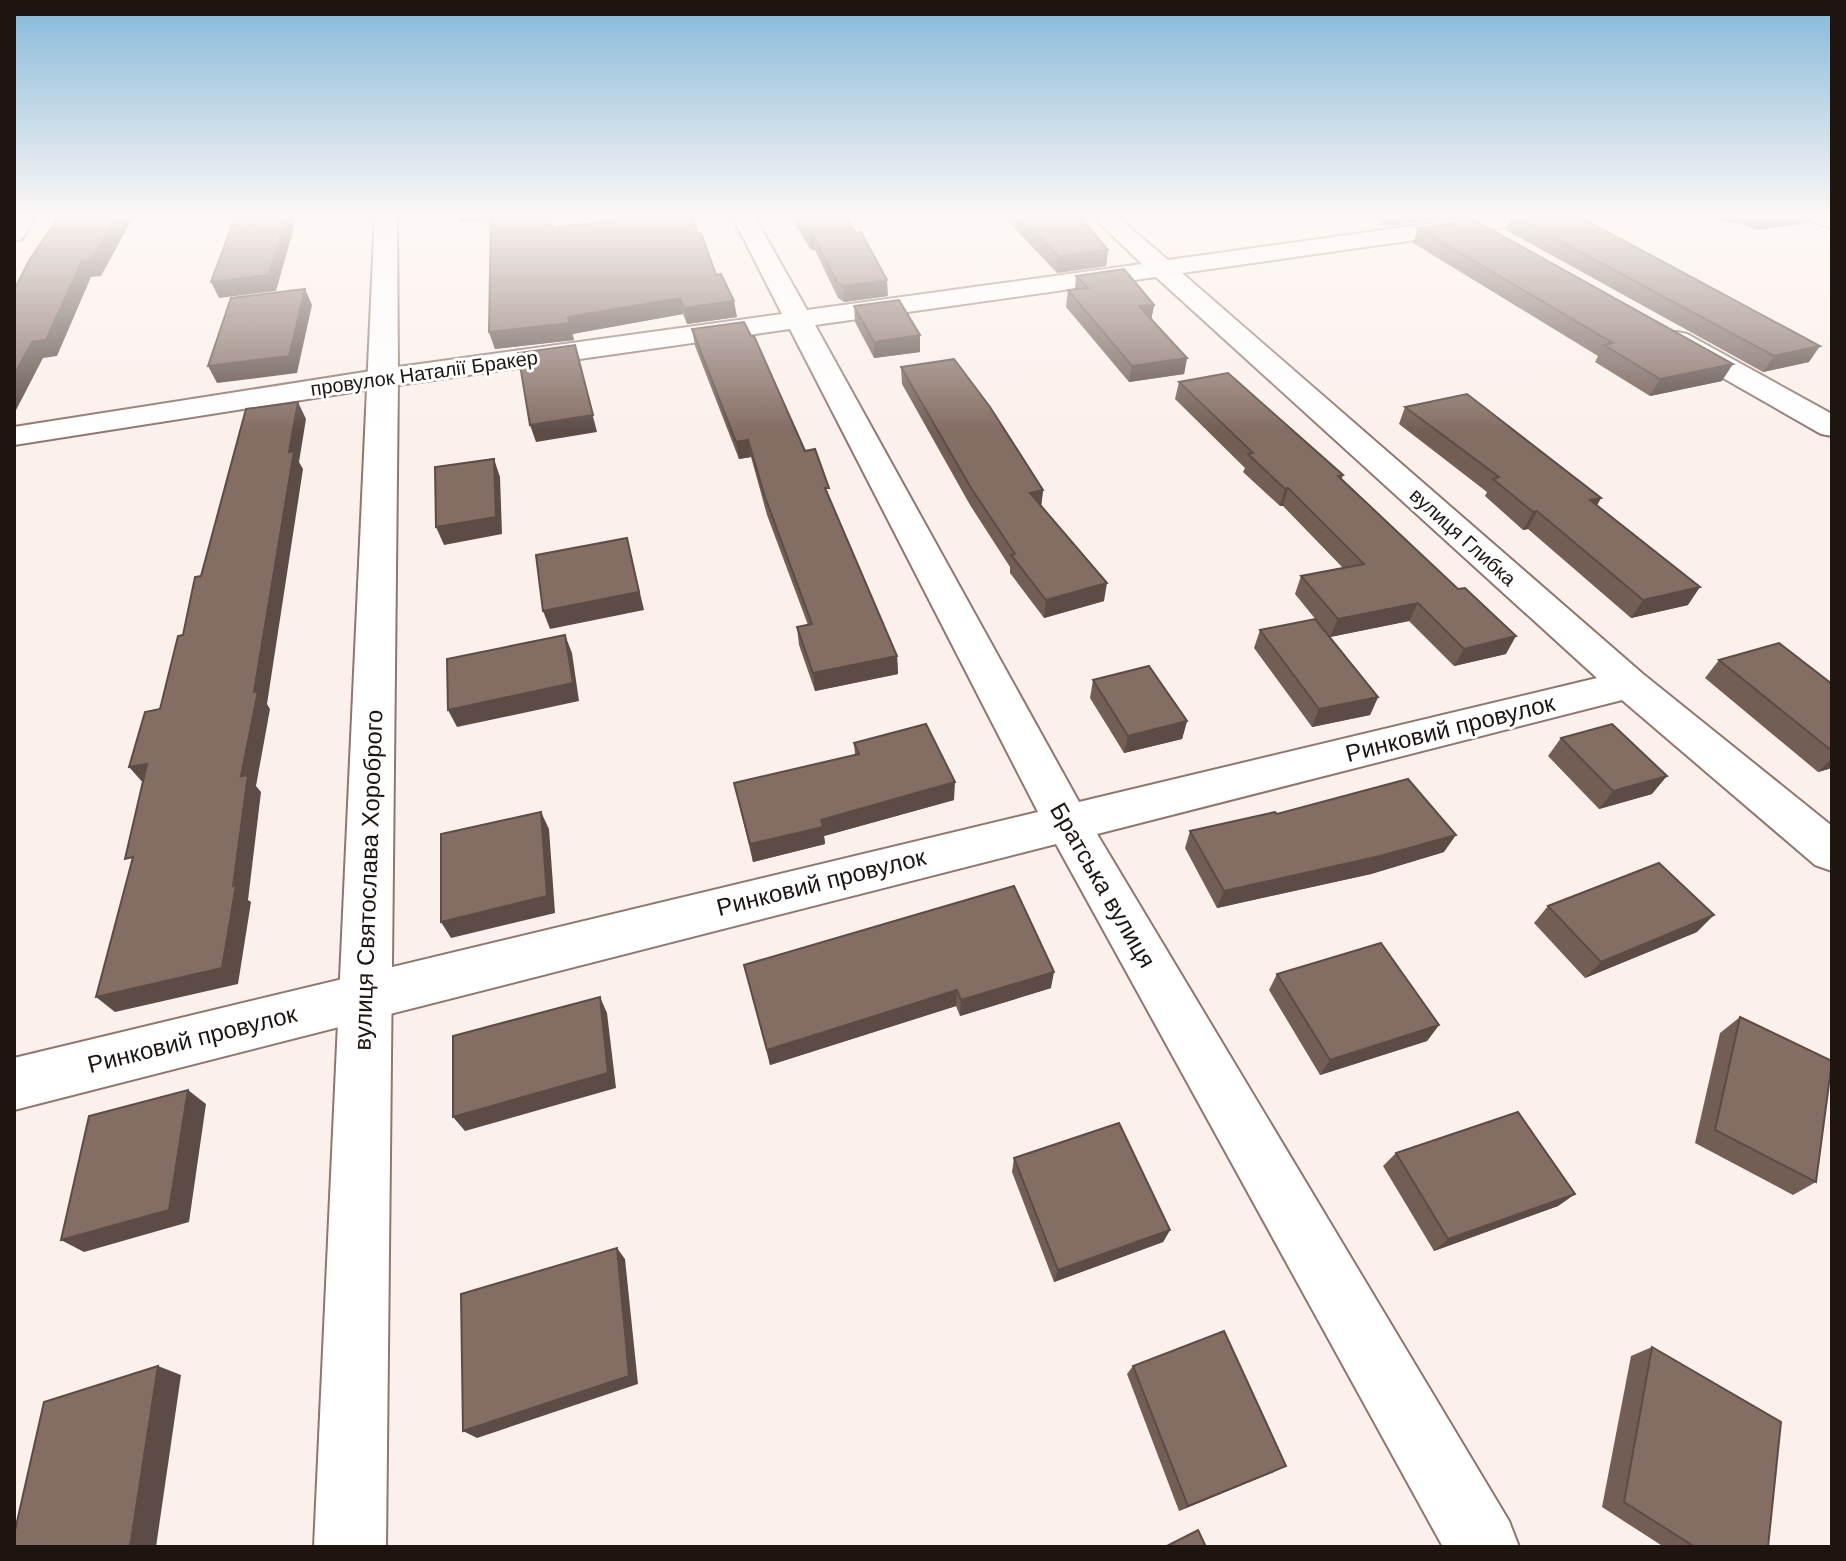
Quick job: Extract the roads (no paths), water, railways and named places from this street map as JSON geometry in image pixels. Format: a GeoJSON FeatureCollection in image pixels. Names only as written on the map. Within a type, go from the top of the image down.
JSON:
{"type":"FeatureCollection","features":[{"type":"Feature","properties":{"kind":"street","name":"вулиця Святослава Хороброго"},"geometry":{"type":"LineString","coordinates":[[350,1547],[385,287]]}},
{"type":"Feature","properties":{"kind":"street","name":"Братська вулиця"},"geometry":{"type":"LineString","coordinates":[[782,287],[1066,821],[1483,1547]]}},
{"type":"Feature","properties":{"kind":"street","name":"провулок Наталії Бракер"},"geometry":{"type":"LineString","coordinates":[[14,436],[384,378],[1035,287]]}},
{"type":"Feature","properties":{"kind":"street","name":"вулиця Глибка"},"geometry":{"type":"LineString","coordinates":[[1182,287],[1629,684],[1832,852]]}},
{"type":"Feature","properties":{"kind":"street"},"geometry":{"type":"LineString","coordinates":[[1651,326],[1832,427]]}},
{"type":"Feature","properties":{"kind":"street","name":"Ринковий провулок"},"geometry":{"type":"LineString","coordinates":[[14,1084],[1629,684]]}}]}
